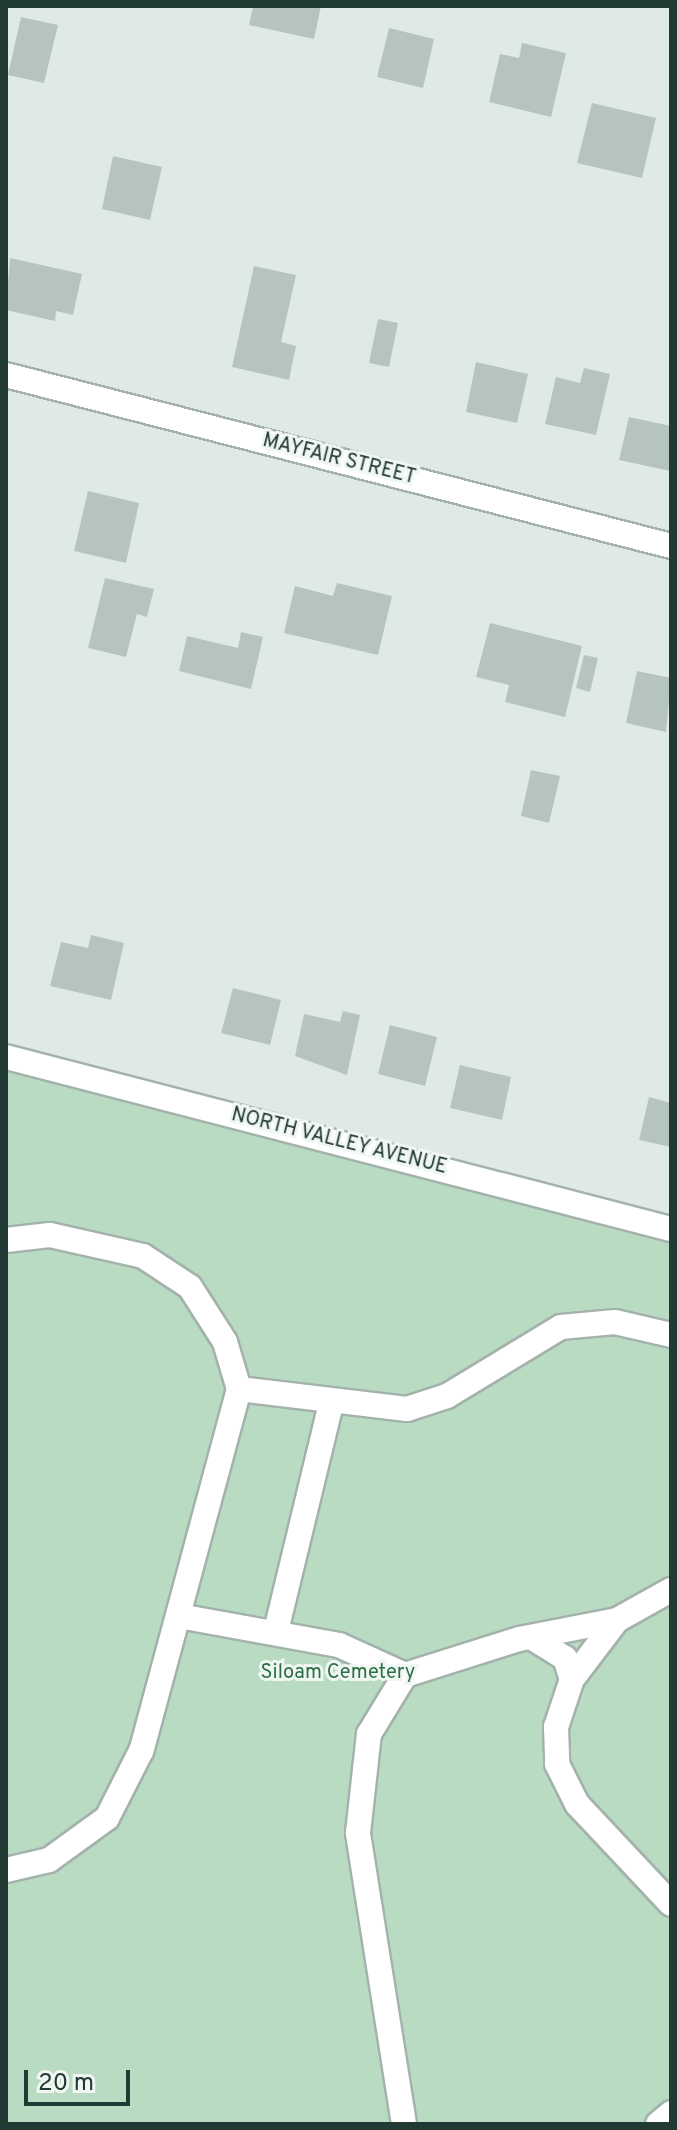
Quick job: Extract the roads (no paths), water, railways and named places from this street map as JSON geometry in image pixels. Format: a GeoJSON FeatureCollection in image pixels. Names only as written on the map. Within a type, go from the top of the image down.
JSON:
{"type":"FeatureCollection","features":[{"type":"Feature","properties":{"kind":"street","name":"MAYFAIR STREET"},"geometry":{"type":"LineString","coordinates":[[6,375],[671,546]]}},
{"type":"Feature","properties":{"kind":"street","name":"NORTH VALLEY AVENUE"},"geometry":{"type":"LineString","coordinates":[[6,1057],[671,1229]]}},
{"type":"Feature","properties":{"kind":"street"},"geometry":{"type":"LineString","coordinates":[[6,1240],[50,1235],[143,1256],[190,1287],[225,1342],[239,1389],[141,1751],[107,1818],[49,1860],[6,1870]]}},
{"type":"Feature","properties":{"kind":"street"},"geometry":{"type":"LineString","coordinates":[[239,1389],[331,1404],[407,1409],[447,1396],[561,1327],[615,1322],[671,1335]]}},
{"type":"Feature","properties":{"kind":"street"},"geometry":{"type":"LineString","coordinates":[[276,1631],[331,1404]]}},
{"type":"Feature","properties":{"kind":"street"},"geometry":{"type":"LineString","coordinates":[[179,1616],[276,1631],[339,1645],[405,1675],[531,1637],[617,1620],[671,1590]]}},
{"type":"Feature","properties":{"kind":"street"},"geometry":{"type":"LineString","coordinates":[[617,1620],[572,1679],[556,1727],[557,1764],[577,1804],[671,1904]]}},
{"type":"Feature","properties":{"kind":"street"},"geometry":{"type":"LineString","coordinates":[[531,1637],[565,1658],[572,1679]]}},
{"type":"Feature","properties":{"kind":"street"},"geometry":{"type":"LineString","coordinates":[[404,2124],[358,1833],[359,1776],[369,1734],[405,1675]]}},
{"type":"Feature","properties":{"kind":"street"},"geometry":{"type":"LineString","coordinates":[[658,2124],[671,2113]]}},
{"type":"Feature","properties":{"kind":"park label","name":"Siloam Cemetery"},"geometry":{"type":"Point","coordinates":[338,1673]}}]}
